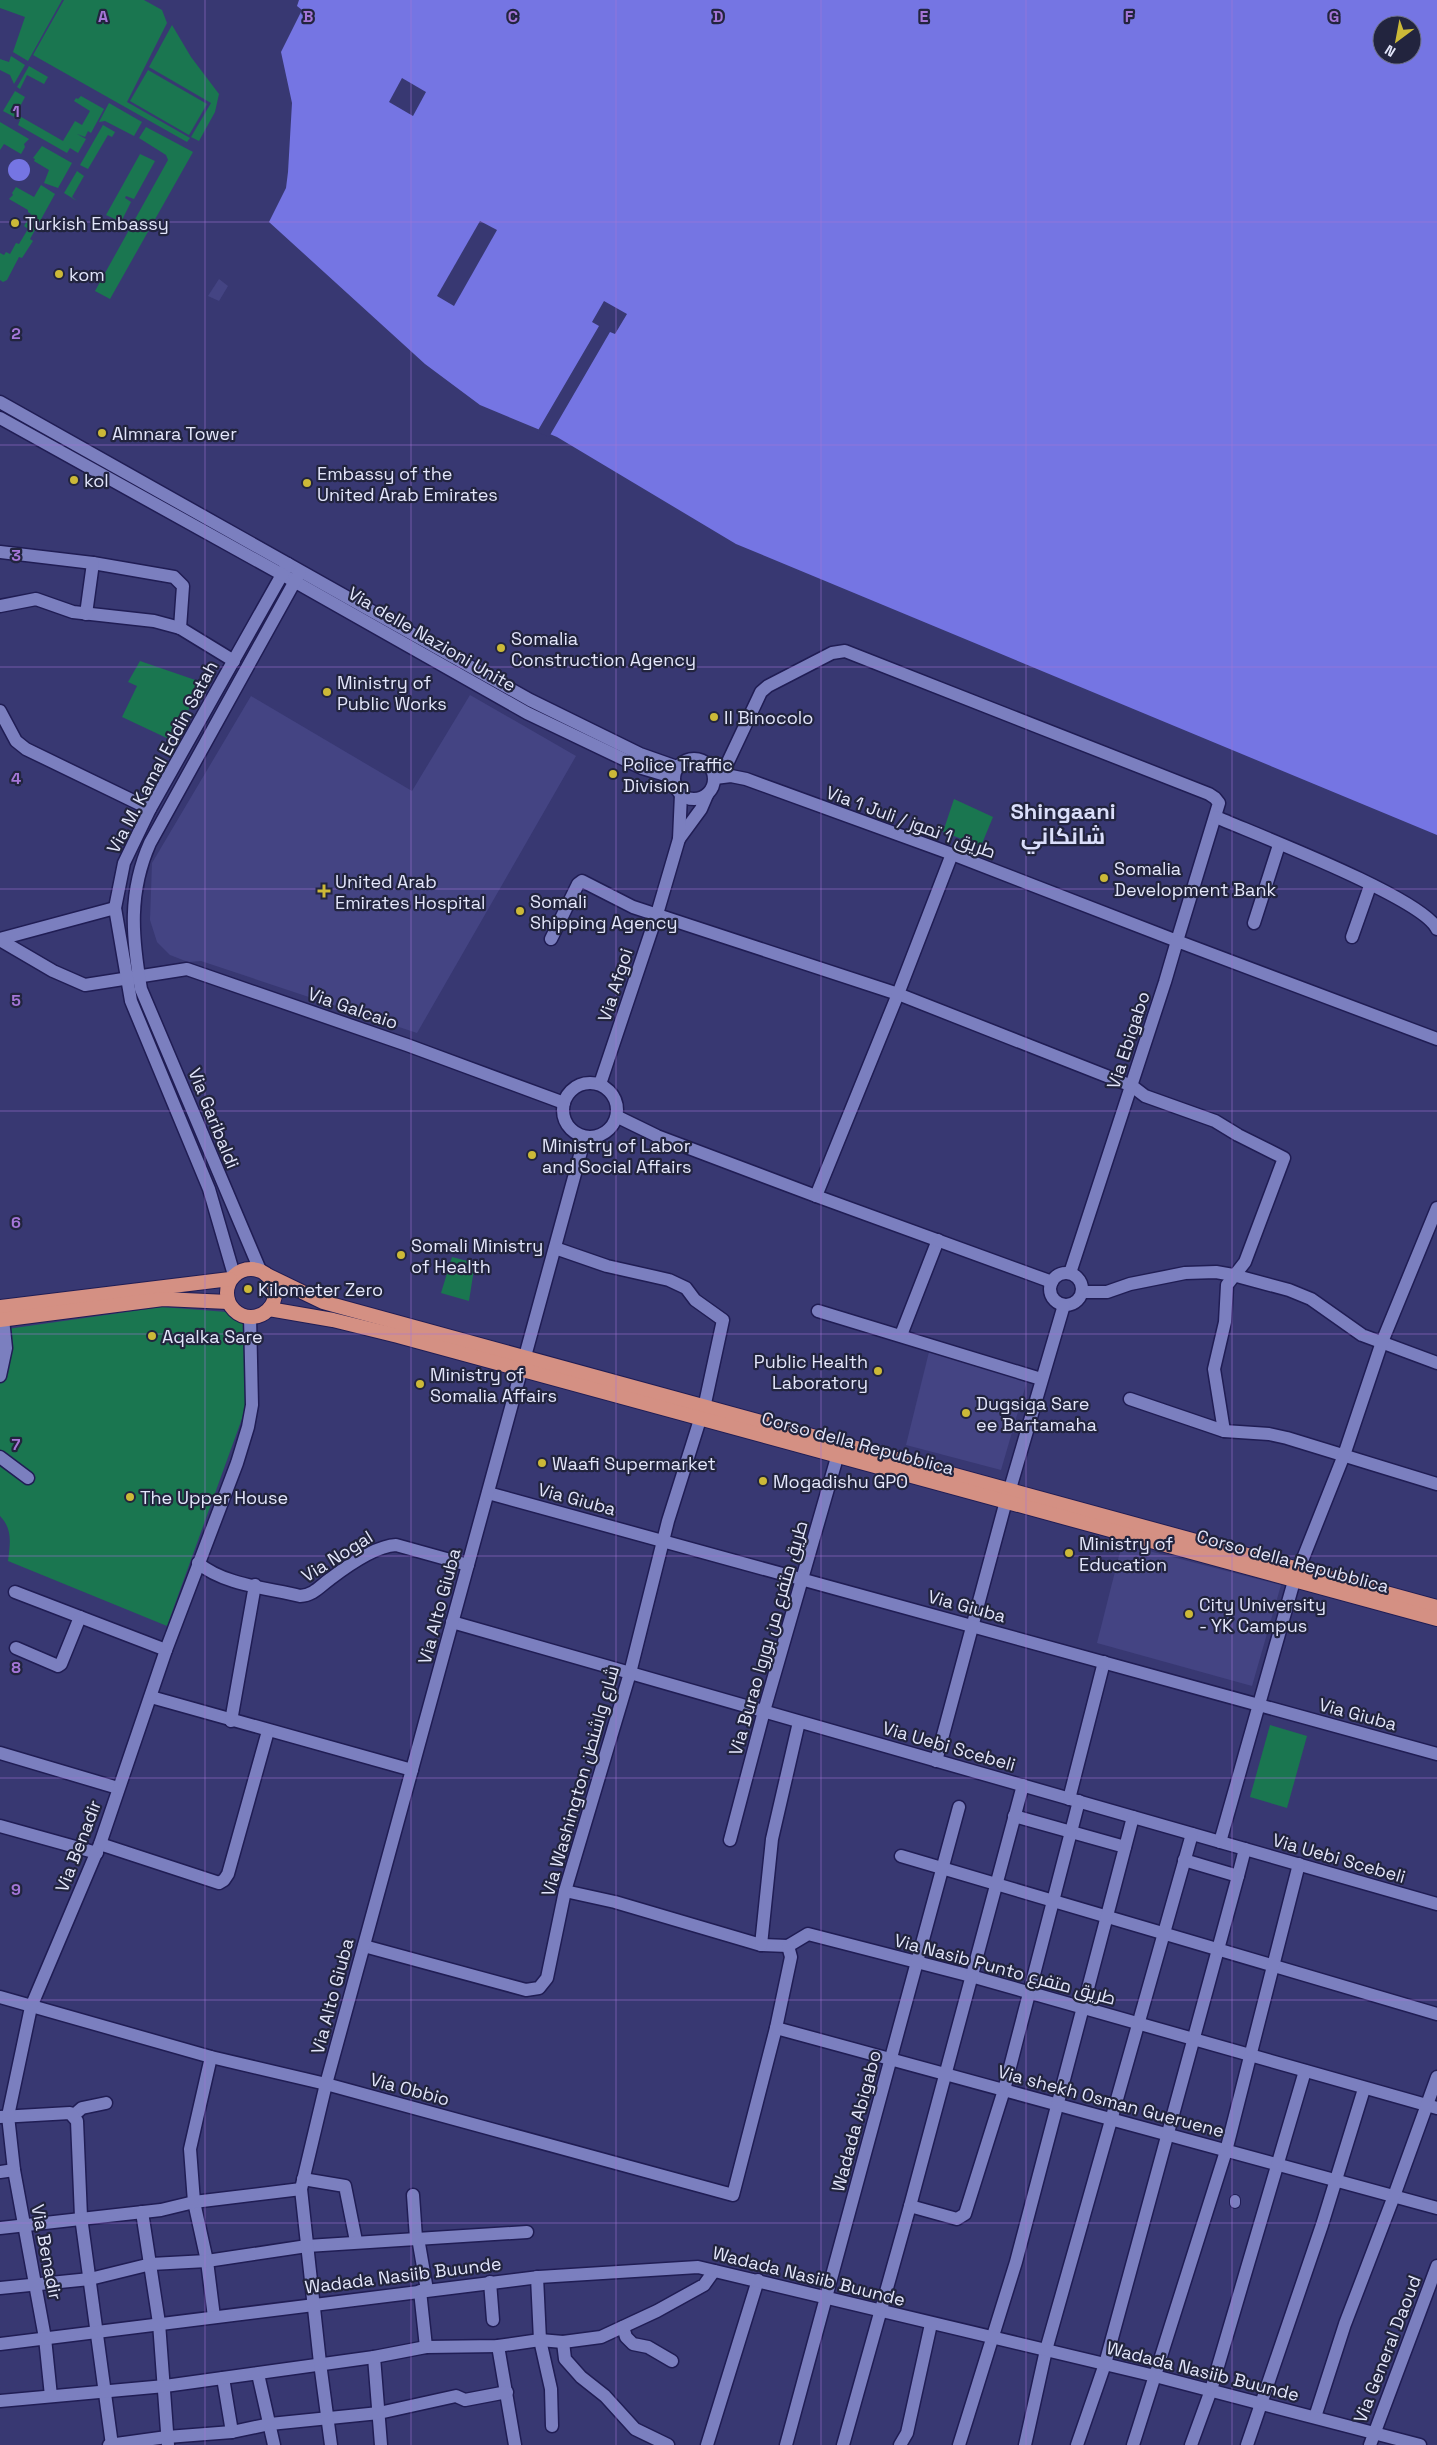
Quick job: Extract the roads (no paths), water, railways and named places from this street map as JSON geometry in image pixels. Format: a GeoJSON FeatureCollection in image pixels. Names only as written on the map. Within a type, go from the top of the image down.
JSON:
{"type":"FeatureCollection","features":[{"type":"Feature","properties":{"kind":"highway"},"geometry":{"type":"LineString","coordinates":[[1,1313],[232,1277],[247,1269],[263,1272],[322,1302],[523,1364],[702,1414],[1008,1495],[1297,1576],[1437,1607]]}},
{"type":"Feature","properties":{"kind":"highway"},"geometry":{"type":"LineString","coordinates":[[232,1277],[226,1294],[228,1302],[237,1312],[250,1317],[263,1314],[273,1303],[274,1288],[263,1272]]}},
{"type":"Feature","properties":{"kind":"highway"},"geometry":{"type":"LineString","coordinates":[[1,1313],[163,1299],[228,1302]]}},
{"type":"Feature","properties":{"kind":"highway"},"geometry":{"type":"LineString","coordinates":[[268,1309],[333,1320],[523,1364]]}},
{"type":"Feature","properties":{"kind":"highway","name":"Corso della Repubblica"},"geometry":{"type":"LineString","coordinates":[[1297,1576],[1437,1619]]}},
{"type":"Feature","properties":{"kind":"street"},"geometry":{"type":"LineString","coordinates":[[0,402],[111,465],[286,569]]}},
{"type":"Feature","properties":{"kind":"street"},"geometry":{"type":"LineString","coordinates":[[0,418],[228,545],[286,569]]}},
{"type":"Feature","properties":{"kind":"street"},"geometry":{"type":"LineString","coordinates":[[103,476],[111,465]]}},
{"type":"Feature","properties":{"kind":"street"},"geometry":{"type":"LineString","coordinates":[[0,552],[93,563],[174,578],[180,581],[183,586],[180,628]]}},
{"type":"Feature","properties":{"kind":"street"},"geometry":{"type":"LineString","coordinates":[[86,614],[93,563]]}},
{"type":"Feature","properties":{"kind":"street","name":"Via delle Nazioni Unite"},"geometry":{"type":"LineString","coordinates":[[286,569],[527,713],[642,768],[669,776],[674,780]]}},
{"type":"Feature","properties":{"kind":"street","name":"Via M. Kamal Eddin Satah"},"geometry":{"type":"LineString","coordinates":[[133,979],[115,908],[124,864],[150,809],[286,569]]}},
{"type":"Feature","properties":{"kind":"street","name":"Via delle Nazioni Unite"},"geometry":{"type":"LineString","coordinates":[[298,577],[583,727],[640,754],[677,767]]}},
{"type":"Feature","properties":{"kind":"street","name":"Via M. Kamal Eddin Satah"},"geometry":{"type":"LineString","coordinates":[[133,979],[133,900],[143,859],[150,843],[298,577]]}},
{"type":"Feature","properties":{"kind":"street"},"geometry":{"type":"LineString","coordinates":[[0,606],[36,598],[64,609],[86,614],[154,621],[180,628],[234,661]]}},
{"type":"Feature","properties":{"kind":"street"},"geometry":{"type":"LineString","coordinates":[[679,839],[701,809],[714,785],[715,776],[727,764],[761,692],[768,686],[832,653],[845,652],[1209,794],[1219,803],[1216,817],[1336,868],[1421,911],[1434,923],[1437,929]]}},
{"type":"Feature","properties":{"kind":"street"},"geometry":{"type":"LineString","coordinates":[[0,711],[16,741],[26,749],[150,809]]}},
{"type":"Feature","properties":{"kind":"street"},"geometry":{"type":"LineString","coordinates":[[679,839],[681,794],[674,780],[677,767],[688,759],[696,758],[703,760],[715,776]]}},
{"type":"Feature","properties":{"kind":"street","name":"Via 1 Juli / طريق 1 تموز"},"geometry":{"type":"LineString","coordinates":[[715,776],[731,776],[746,779],[952,854],[1437,1039]]}},
{"type":"Feature","properties":{"kind":"street"},"geometry":{"type":"LineString","coordinates":[[681,794],[694,799],[707,795]]}},
{"type":"Feature","properties":{"kind":"street","name":"Via Ebigabo"},"geometry":{"type":"LineString","coordinates":[[1070,1273],[1132,1086],[1216,817]]}},
{"type":"Feature","properties":{"kind":"street"},"geometry":{"type":"LineString","coordinates":[[137,835],[150,843]]}},
{"type":"Feature","properties":{"kind":"street","name":"Via Afgoi"},"geometry":{"type":"LineString","coordinates":[[600,1084],[657,914],[679,839]]}},
{"type":"Feature","properties":{"kind":"street"},"geometry":{"type":"LineString","coordinates":[[1254,923],[1279,845]]}},
{"type":"Feature","properties":{"kind":"street"},"geometry":{"type":"LineString","coordinates":[[816,1196],[898,994],[952,854]]}},
{"type":"Feature","properties":{"kind":"street"},"geometry":{"type":"LineString","coordinates":[[551,939],[578,884],[582,881],[633,907],[898,994],[1132,1086],[1145,1096],[1214,1121],[1238,1136],[1284,1158],[1245,1262],[1227,1285],[1225,1322],[1214,1369],[1224,1431]]}},
{"type":"Feature","properties":{"kind":"street"},"geometry":{"type":"LineString","coordinates":[[1352,937],[1370,886]]}},
{"type":"Feature","properties":{"kind":"street"},"geometry":{"type":"LineString","coordinates":[[0,940],[115,908]]}},
{"type":"Feature","properties":{"kind":"street","name":"Via Galcaio"},"geometry":{"type":"LineString","coordinates":[[0,940],[53,971],[85,985],[133,979],[187,969],[407,1045],[564,1103]]}},
{"type":"Feature","properties":{"kind":"street","name":"Via Garibaldi"},"geometry":{"type":"LineString","coordinates":[[133,979],[153,1016],[263,1272]]}},
{"type":"Feature","properties":{"kind":"street","name":"Via Garibaldi"},"geometry":{"type":"LineString","coordinates":[[133,979],[131,1001],[208,1189],[232,1277]]}},
{"type":"Feature","properties":{"kind":"street"},"geometry":{"type":"LineString","coordinates":[[581,1084],[600,1084],[613,1094],[617,1103],[618,1117],[605,1133],[598,1136],[585,1137],[568,1127],[564,1119],[564,1103],[568,1094],[581,1084]]}},
{"type":"Feature","properties":{"kind":"street"},"geometry":{"type":"LineString","coordinates":[[618,1117],[657,1136],[1052,1282]]}},
{"type":"Feature","properties":{"kind":"street","name":"Via Alto Giuba"},"geometry":{"type":"LineString","coordinates":[[331,2445],[307,2246],[302,2184],[326,2084],[585,1137]]}},
{"type":"Feature","properties":{"kind":"street"},"geometry":{"type":"LineString","coordinates":[[1220,1842],[1258,1704],[1297,1576],[1344,1454],[1382,1342],[1437,1208]]}},
{"type":"Feature","properties":{"kind":"street"},"geometry":{"type":"LineString","coordinates":[[900,1335],[938,1240]]}},
{"type":"Feature","properties":{"kind":"street","name":"Via Washington شارع واشنطن"},"geometry":{"type":"LineString","coordinates":[[364,1946],[526,1990],[539,1988],[547,1978],[565,1891],[630,1673],[663,1541],[702,1414],[723,1320],[695,1300],[686,1288],[669,1280],[607,1266],[555,1248]]}},
{"type":"Feature","properties":{"kind":"street"},"geometry":{"type":"LineString","coordinates":[[1082,1292],[1107,1292],[1130,1284],[1185,1272],[1216,1272],[1233,1275],[1311,1298],[1356,1332],[1371,1340],[1382,1342],[1437,1363]]}},
{"type":"Feature","properties":{"kind":"street"},"geometry":{"type":"LineString","coordinates":[[1070,1273],[1078,1278],[1082,1292],[1073,1303],[1064,1304],[1052,1296],[1052,1282],[1059,1274],[1070,1273]]}},
{"type":"Feature","properties":{"kind":"street"},"geometry":{"type":"LineString","coordinates":[[936,1761],[1008,1495],[1064,1304]]}},
{"type":"Feature","properties":{"kind":"street"},"geometry":{"type":"LineString","coordinates":[[818,1311],[1042,1379]]}},
{"type":"Feature","properties":{"kind":"street"},"geometry":{"type":"LineString","coordinates":[[0,1376],[6,1348],[1,1313]]}},
{"type":"Feature","properties":{"kind":"street","name":"Via Benadir"},"geometry":{"type":"LineString","coordinates":[[51,2396],[45,2338],[4,2117],[31,2007],[99,1849],[166,1650],[237,1463],[248,1427],[252,1405],[250,1317]]}},
{"type":"Feature","properties":{"kind":"street"},"geometry":{"type":"LineString","coordinates":[[1130,1399],[1224,1431],[1269,1434],[1344,1454],[1437,1484]]}},
{"type":"Feature","properties":{"kind":"street","name":"Via Burao طريق متفرع من بوروا"},"geometry":{"type":"LineString","coordinates":[[730,1840],[801,1579],[839,1451]]}},
{"type":"Feature","properties":{"kind":"street"},"geometry":{"type":"LineString","coordinates":[[0,1457],[28,1478]]}},
{"type":"Feature","properties":{"kind":"street","name":"Via Giuba"},"geometry":{"type":"LineString","coordinates":[[488,1492],[1437,1754]]}},
{"type":"Feature","properties":{"kind":"street","name":"Via Nogal"},"geometry":{"type":"LineString","coordinates":[[198,1563],[208,1571],[300,1596],[308,1596],[374,1550],[386,1545],[396,1545],[468,1565]]}},
{"type":"Feature","properties":{"kind":"street"},"geometry":{"type":"LineString","coordinates":[[231,1721],[255,1585]]}},
{"type":"Feature","properties":{"kind":"street"},"geometry":{"type":"LineString","coordinates":[[15,1592],[166,1650]]}},
{"type":"Feature","properties":{"kind":"street"},"geometry":{"type":"LineString","coordinates":[[16,1648],[58,1666],[61,1664],[80,1617]]}},
{"type":"Feature","properties":{"kind":"street","name":"Via Uebi Scebeli"},"geometry":{"type":"LineString","coordinates":[[452,1622],[1437,1904]]}},
{"type":"Feature","properties":{"kind":"street"},"geometry":{"type":"LineString","coordinates":[[910,2206],[957,2219],[965,2214],[1004,2090],[1071,1832],[1074,1800],[1104,1662]]}},
{"type":"Feature","properties":{"kind":"street"},"geometry":{"type":"LineString","coordinates":[[151,1697],[231,1721],[412,1770]]}},
{"type":"Feature","properties":{"kind":"street"},"geometry":{"type":"LineString","coordinates":[[760,1945],[772,1839],[781,1791],[799,1722]]}},
{"type":"Feature","properties":{"kind":"street"},"geometry":{"type":"LineString","coordinates":[[0,1826],[99,1849],[218,1883],[224,1880],[228,1874],[268,1730]]}},
{"type":"Feature","properties":{"kind":"street"},"geometry":{"type":"LineString","coordinates":[[0,1753],[118,1788]]}},
{"type":"Feature","properties":{"kind":"street"},"geometry":{"type":"LineString","coordinates":[[843,2445],[946,2074],[1022,1785]]}},
{"type":"Feature","properties":{"kind":"street","name":"Wadada Abigabo"},"geometry":{"type":"LineString","coordinates":[[786,2445],[959,1807]]}},
{"type":"Feature","properties":{"kind":"street"},"geometry":{"type":"LineString","coordinates":[[1014,1816],[1125,1847]]}},
{"type":"Feature","properties":{"kind":"street"},"geometry":{"type":"LineString","coordinates":[[958,2445],[1016,2262],[1133,1817]]}},
{"type":"Feature","properties":{"kind":"street"},"geometry":{"type":"LineString","coordinates":[[1025,2445],[1046,2350],[1192,1834]]}},
{"type":"Feature","properties":{"kind":"street"},"geometry":{"type":"LineString","coordinates":[[1078,2445],[1105,2364],[1169,2135],[1193,2038],[1245,1849]]}},
{"type":"Feature","properties":{"kind":"street"},"geometry":{"type":"LineString","coordinates":[[901,1856],[1437,2014]]}},
{"type":"Feature","properties":{"kind":"street"},"geometry":{"type":"LineString","coordinates":[[1184,1860],[1238,1876]]}},
{"type":"Feature","properties":{"kind":"street"},"geometry":{"type":"LineString","coordinates":[[1133,2445],[1226,2151],[1299,1864]]}},
{"type":"Feature","properties":{"kind":"street"},"geometry":{"type":"LineString","coordinates":[[565,1891],[615,1902],[760,1945],[788,1946],[791,1957],[776,2028]]}},
{"type":"Feature","properties":{"kind":"street","name":"Via Nasib Punto طريق متفرع"},"geometry":{"type":"LineString","coordinates":[[788,1946],[808,1934],[972,1976],[1193,2038],[1364,2089],[1431,2106]]}},
{"type":"Feature","properties":{"kind":"street","name":"Via Obbio"},"geometry":{"type":"LineString","coordinates":[[0,1997],[211,2057],[326,2084],[733,2195],[776,2028]]}},
{"type":"Feature","properties":{"kind":"street","name":"Via shekh Osman Gueruene"},"geometry":{"type":"LineString","coordinates":[[776,2028],[1437,2208]]}},
{"type":"Feature","properties":{"kind":"street"},"geometry":{"type":"LineString","coordinates":[[211,2057],[190,2149],[194,2202],[207,2261],[214,2318]]}},
{"type":"Feature","properties":{"kind":"street"},"geometry":{"type":"LineString","coordinates":[[1191,2445],[1211,2390],[1305,2071]]}},
{"type":"Feature","properties":{"kind":"street"},"geometry":{"type":"LineString","coordinates":[[1315,2417],[1345,2324],[1431,2106],[1437,2077]]}},
{"type":"Feature","properties":{"kind":"street"},"geometry":{"type":"LineString","coordinates":[[1247,2445],[1336,2181],[1364,2089]]}},
{"type":"Feature","properties":{"kind":"street"},"geometry":{"type":"LineString","coordinates":[[74,2115],[82,2108],[106,2103]]}},
{"type":"Feature","properties":{"kind":"street"},"geometry":{"type":"LineString","coordinates":[[4,2117],[70,2113],[74,2115],[77,2121],[81,2217],[98,2330],[111,2445],[206,2440],[270,2424],[379,2413],[456,2396],[465,2400],[507,2392]]}},
{"type":"Feature","properties":{"kind":"street"},"geometry":{"type":"LineString","coordinates":[[0,2172],[14,2170]]}},
{"type":"Feature","properties":{"kind":"street"},"geometry":{"type":"LineString","coordinates":[[0,2228],[81,2217],[142,2212],[302,2184],[345,2186],[356,2241]]}},
{"type":"Feature","properties":{"kind":"street"},"geometry":{"type":"LineString","coordinates":[[414,2195],[417,2238],[424,2290],[426,2347]]}},
{"type":"Feature","properties":{"kind":"street"},"geometry":{"type":"LineString","coordinates":[[142,2212],[159,2323],[168,2441]]}},
{"type":"Feature","properties":{"kind":"street"},"geometry":{"type":"LineString","coordinates":[[0,2288],[90,2279],[151,2264],[207,2261],[307,2246],[356,2241],[527,2232]]}},
{"type":"Feature","properties":{"kind":"street","name":"Via General Daoud"},"geometry":{"type":"LineString","coordinates":[[1372,2439],[1437,2266]]}},
{"type":"Feature","properties":{"kind":"street","name":"Wadada Nasiib Buunde"},"geometry":{"type":"LineString","coordinates":[[0,2344],[98,2330],[214,2318],[490,2282],[538,2277],[698,2267],[826,2296],[931,2324],[993,2337],[1262,2403],[1315,2417],[1372,2439],[1420,2445]]}},
{"type":"Feature","properties":{"kind":"street"},"geometry":{"type":"LineString","coordinates":[[0,2401],[164,2386],[374,2357],[426,2347],[498,2346],[540,2340],[563,2342],[600,2337],[704,2285],[714,2270]]}},
{"type":"Feature","properties":{"kind":"street"},"geometry":{"type":"LineString","coordinates":[[538,2277],[540,2340],[551,2389],[552,2426]]}},
{"type":"Feature","properties":{"kind":"street"},"geometry":{"type":"LineString","coordinates":[[707,2445],[758,2280]]}},
{"type":"Feature","properties":{"kind":"street"},"geometry":{"type":"LineString","coordinates":[[490,2282],[493,2320]]}},
{"type":"Feature","properties":{"kind":"street"},"geometry":{"type":"LineString","coordinates":[[900,2445],[907,2433],[931,2324]]}},
{"type":"Feature","properties":{"kind":"street"},"geometry":{"type":"LineString","coordinates":[[623,2327],[626,2337],[633,2344],[648,2347],[672,2361]]}},
{"type":"Feature","properties":{"kind":"street"},"geometry":{"type":"LineString","coordinates":[[563,2342],[565,2359],[581,2377],[604,2396],[635,2429],[668,2445]]}},
{"type":"Feature","properties":{"kind":"street"},"geometry":{"type":"LineString","coordinates":[[498,2346],[515,2445]]}},
{"type":"Feature","properties":{"kind":"street"},"geometry":{"type":"LineString","coordinates":[[374,2357],[381,2445]]}},
{"type":"Feature","properties":{"kind":"street"},"geometry":{"type":"LineString","coordinates":[[258,2374],[274,2445]]}},
{"type":"Feature","properties":{"kind":"street"},"geometry":{"type":"LineString","coordinates":[[223,2378],[232,2432]]}},
{"type":"Feature","properties":{"kind":"place","name":"Turkish Embassy"},"geometry":{"type":"Point","coordinates":[15,223]}},
{"type":"Feature","properties":{"kind":"place","name":"kom"},"geometry":{"type":"Point","coordinates":[59,274]}},
{"type":"Feature","properties":{"kind":"place","name":"Almnara Tower"},"geometry":{"type":"Point","coordinates":[102,433]}},
{"type":"Feature","properties":{"kind":"place","name":"kol"},"geometry":{"type":"Point","coordinates":[74,480]}},
{"type":"Feature","properties":{"kind":"place","name":"Embassy of the United Arab Emirates"},"geometry":{"type":"Point","coordinates":[307,483]}},
{"type":"Feature","properties":{"kind":"place","name":"Somalia Construction Agency"},"geometry":{"type":"Point","coordinates":[501,648]}},
{"type":"Feature","properties":{"kind":"place","name":"Ministry of Public Works"},"geometry":{"type":"Point","coordinates":[327,692]}},
{"type":"Feature","properties":{"kind":"place","name":"Il Binocolo"},"geometry":{"type":"Point","coordinates":[714,717]}},
{"type":"Feature","properties":{"kind":"place","name":"Police Traffic Division"},"geometry":{"type":"Point","coordinates":[613,774]}},
{"type":"Feature","properties":{"kind":"place","name":"Somalia Development Bank"},"geometry":{"type":"Point","coordinates":[1104,878]}},
{"type":"Feature","properties":{"kind":"place","name":"United Arab Emirates Hospital"},"geometry":{"type":"Point","coordinates":[324,891]}},
{"type":"Feature","properties":{"kind":"place","name":"Somali Shipping Agency"},"geometry":{"type":"Point","coordinates":[520,911]}},
{"type":"Feature","properties":{"kind":"place","name":"Ministry of Labor and Social Affairs"},"geometry":{"type":"Point","coordinates":[532,1155]}},
{"type":"Feature","properties":{"kind":"place","name":"Somali Ministry of Health"},"geometry":{"type":"Point","coordinates":[401,1255]}},
{"type":"Feature","properties":{"kind":"place","name":"Kilometer Zero"},"geometry":{"type":"Point","coordinates":[248,1289]}},
{"type":"Feature","properties":{"kind":"place","name":"Aqalka Sare"},"geometry":{"type":"Point","coordinates":[152,1336]}},
{"type":"Feature","properties":{"kind":"place","name":"Public Health Laboratory"},"geometry":{"type":"Point","coordinates":[878,1371]}},
{"type":"Feature","properties":{"kind":"place","name":"Ministry of Somalia Affairs"},"geometry":{"type":"Point","coordinates":[420,1384]}},
{"type":"Feature","properties":{"kind":"place","name":"Dugsiga Sare ee Bartamaha"},"geometry":{"type":"Point","coordinates":[966,1413]}},
{"type":"Feature","properties":{"kind":"place","name":"Waafi Supermarket"},"geometry":{"type":"Point","coordinates":[542,1463]}},
{"type":"Feature","properties":{"kind":"place","name":"Mogadishu GPO"},"geometry":{"type":"Point","coordinates":[763,1481]}},
{"type":"Feature","properties":{"kind":"place","name":"The Upper House"},"geometry":{"type":"Point","coordinates":[130,1497]}},
{"type":"Feature","properties":{"kind":"place","name":"Ministry of Education"},"geometry":{"type":"Point","coordinates":[1069,1553]}},
{"type":"Feature","properties":{"kind":"place","name":"City University - YK Campus"},"geometry":{"type":"Point","coordinates":[1189,1614]}},
{"type":"Feature","properties":{"kind":"district","name":"Shingaani شانكاني"},"geometry":{"type":"Point","coordinates":[1063,824]}}]}
